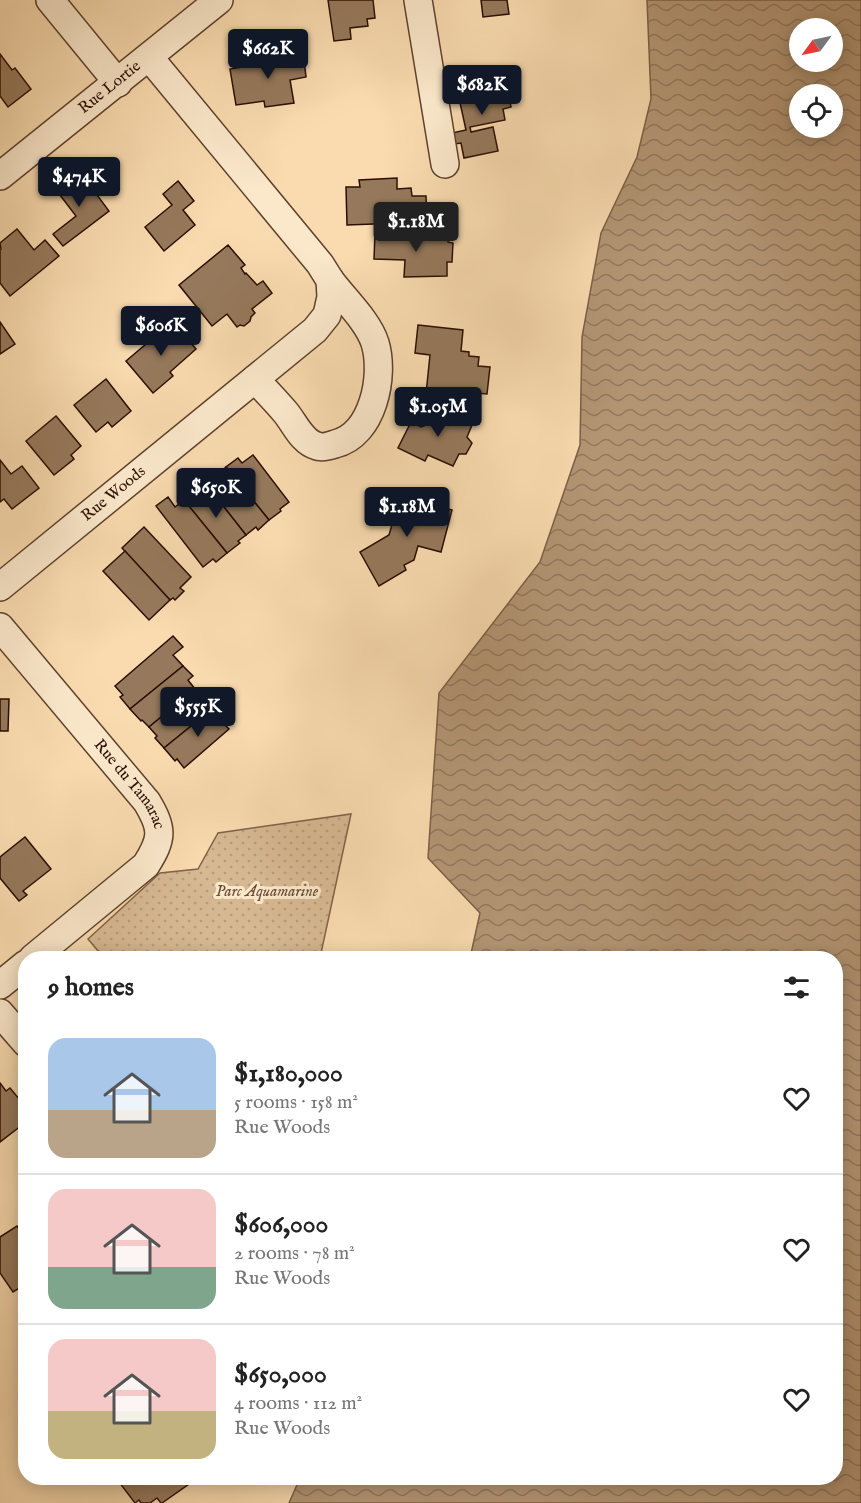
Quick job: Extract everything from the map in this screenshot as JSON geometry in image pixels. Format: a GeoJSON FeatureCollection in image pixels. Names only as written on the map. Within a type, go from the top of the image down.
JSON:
{"type":"FeatureCollection","features":[{"type":"Feature","properties":{"kind":"street"},"geometry":{"type":"LineString","coordinates":[[50,0],[117,83]]}},
{"type":"Feature","properties":{"kind":"street","name":"Rue Lortie"},"geometry":{"type":"LineString","coordinates":[[0,176],[219,0]]}},
{"type":"Feature","properties":{"kind":"street"},"geometry":{"type":"LineString","coordinates":[[418,0],[445,164]]}},
{"type":"Feature","properties":{"kind":"street"},"geometry":{"type":"LineString","coordinates":[[149,57],[320,264],[368,327],[375,343],[379,362],[378,384],[372,405],[362,426],[353,436],[340,443],[316,446],[306,440],[255,379]]}},
{"type":"Feature","properties":{"kind":"street","name":"Rue Woods"},"geometry":{"type":"LineString","coordinates":[[0,586],[315,330],[327,315],[331,297],[330,280]]}},
{"type":"Feature","properties":{"kind":"street","name":"Rue du Tamarac"},"geometry":{"type":"LineString","coordinates":[[0,627],[147,802],[156,818],[160,834],[155,851],[146,865],[42,951]]}},
{"type":"Feature","properties":{"kind":"street"},"geometry":{"type":"LineString","coordinates":[[0,985],[18,970]]}},
{"type":"Feature","properties":{"kind":"street"},"geometry":{"type":"LineString","coordinates":[[0,1013],[18,1034]]}},
{"type":"Feature","properties":{"kind":"green space","name":"Parc Aquamarine"},"geometry":{"type":"Polygon","coordinates":[[[351,814],[322,951],[98,951],[88,939],[160,873],[198,869],[218,833],[351,814]]]}},
{"type":"Feature","properties":{"kind":"water"},"geometry":{"type":"Polygon","coordinates":[[[647,0],[861,0],[861,1503],[289,1503],[297,1485],[843,1485],[843,951],[472,951],[480,913],[428,858],[439,693],[540,562],[580,445],[582,337],[601,233],[637,157],[651,99],[647,0]]]}},
{"type":"Feature","properties":{"kind":"building"},"geometry":{"type":"Polygon","coordinates":[[[328,0],[373,0],[375,18],[367,19],[368,26],[350,28],[351,39],[334,41],[328,0]]]}},
{"type":"Feature","properties":{"kind":"building"},"geometry":{"type":"Polygon","coordinates":[[[481,0],[507,0],[509,14],[483,17],[481,0]]]}},
{"type":"Feature","properties":{"kind":"building"},"geometry":{"type":"Polygon","coordinates":[[[303,52],[306,77],[290,80],[294,103],[265,107],[264,101],[236,105],[230,69],[254,65],[254,59],[303,52]]]}},
{"type":"Feature","properties":{"kind":"building"},"geometry":{"type":"Polygon","coordinates":[[[0,54],[12,70],[15,68],[31,89],[8,107],[0,96],[0,54]]]}},
{"type":"Feature","properties":{"kind":"building"},"geometry":{"type":"Polygon","coordinates":[[[505,78],[511,107],[503,109],[505,120],[470,127],[471,132],[493,127],[498,151],[464,158],[461,143],[455,144],[452,133],[466,130],[457,89],[505,78]]]}},
{"type":"Feature","properties":{"kind":"building"},"geometry":{"type":"Polygon","coordinates":[[[71,173],[77,181],[83,176],[109,211],[63,246],[53,234],[76,216],[60,195],[66,190],[59,182],[71,173]]]}},
{"type":"Feature","properties":{"kind":"building"},"geometry":{"type":"Polygon","coordinates":[[[397,178],[397,189],[411,188],[412,196],[426,196],[427,222],[347,225],[346,187],[360,187],[359,180],[397,178]]]}},
{"type":"Feature","properties":{"kind":"building"},"geometry":{"type":"Polygon","coordinates":[[[178,181],[194,201],[183,210],[195,225],[164,251],[145,227],[172,205],[163,194],[178,181]]]}},
{"type":"Feature","properties":{"kind":"building"},"geometry":{"type":"Polygon","coordinates":[[[17,229],[34,250],[45,240],[59,256],[10,296],[0,283],[0,243],[17,229]]]}},
{"type":"Feature","properties":{"kind":"building"},"geometry":{"type":"Polygon","coordinates":[[[375,233],[448,235],[448,242],[453,243],[452,262],[447,262],[447,276],[404,277],[405,260],[374,259],[375,233]]]}},
{"type":"Feature","properties":{"kind":"building"},"geometry":{"type":"Polygon","coordinates":[[[228,245],[245,265],[241,268],[245,274],[257,285],[263,281],[272,293],[252,309],[255,313],[244,326],[237,327],[227,314],[212,326],[179,285],[228,245]]]}},
{"type":"Feature","properties":{"kind":"building"},"geometry":{"type":"Polygon","coordinates":[[[0,322],[15,344],[0,354],[0,322]]]}},
{"type":"Feature","properties":{"kind":"building"},"geometry":{"type":"Polygon","coordinates":[[[172,322],[196,349],[170,372],[173,376],[153,393],[126,361],[172,322]]]}},
{"type":"Feature","properties":{"kind":"building"},"geometry":{"type":"Polygon","coordinates":[[[418,325],[463,330],[461,351],[469,352],[469,356],[479,357],[478,366],[490,367],[487,394],[476,393],[475,399],[426,394],[430,355],[415,353],[418,325]]]}},
{"type":"Feature","properties":{"kind":"building"},"geometry":{"type":"Polygon","coordinates":[[[106,379],[131,411],[112,427],[108,422],[96,432],[74,405],[106,379]]]}},
{"type":"Feature","properties":{"kind":"building"},"geometry":{"type":"Polygon","coordinates":[[[436,408],[472,425],[467,437],[472,443],[466,454],[459,454],[453,466],[428,455],[425,461],[398,448],[411,422],[421,427],[426,425],[436,408]]]}},
{"type":"Feature","properties":{"kind":"building"},"geometry":{"type":"Polygon","coordinates":[[[56,416],[81,446],[71,455],[74,459],[54,475],[26,441],[56,416]]]}},
{"type":"Feature","properties":{"kind":"building"},"geometry":{"type":"Polygon","coordinates":[[[253,455],[289,502],[269,520],[226,467],[238,458],[242,463],[253,455]]]}},
{"type":"Feature","properties":{"kind":"building"},"geometry":{"type":"Polygon","coordinates":[[[0,460],[11,474],[22,466],[39,488],[12,509],[4,499],[0,502],[0,460]]]}},
{"type":"Feature","properties":{"kind":"building"},"geometry":{"type":"Polygon","coordinates":[[[226,467],[269,520],[258,530],[256,527],[246,535],[209,488],[219,480],[215,476],[226,467]]]}},
{"type":"Feature","properties":{"kind":"building"},"geometry":{"type":"Polygon","coordinates":[[[209,488],[246,535],[227,553],[184,500],[198,489],[201,494],[209,488]]]}},
{"type":"Feature","properties":{"kind":"building"},"geometry":{"type":"Polygon","coordinates":[[[168,497],[175,507],[184,500],[227,553],[216,562],[213,559],[203,567],[156,506],[168,497]]]}},
{"type":"Feature","properties":{"kind":"building"},"geometry":{"type":"Polygon","coordinates":[[[400,497],[452,510],[441,552],[418,546],[414,560],[404,565],[406,570],[379,586],[360,552],[389,535],[400,497]]]}},
{"type":"Feature","properties":{"kind":"building"},"geometry":{"type":"Polygon","coordinates":[[[144,527],[191,577],[180,588],[184,591],[175,600],[173,598],[170,600],[122,548],[144,527]]]}},
{"type":"Feature","properties":{"kind":"building"},"geometry":{"type":"Polygon","coordinates":[[[125,551],[170,600],[149,620],[103,571],[125,551]]]}},
{"type":"Feature","properties":{"kind":"building"},"geometry":{"type":"Polygon","coordinates":[[[173,636],[183,647],[173,655],[183,666],[130,709],[120,697],[123,695],[115,686],[173,636]]]}},
{"type":"Feature","properties":{"kind":"building"},"geometry":{"type":"Polygon","coordinates":[[[183,666],[193,676],[188,680],[195,689],[149,727],[130,709],[183,666]]]}},
{"type":"Feature","properties":{"kind":"building"},"geometry":{"type":"Polygon","coordinates":[[[195,689],[202,697],[207,693],[217,705],[164,748],[149,727],[195,689]]]}},
{"type":"Feature","properties":{"kind":"building"},"geometry":{"type":"Polygon","coordinates":[[[0,699],[9,699],[8,731],[0,731],[0,699]]]}},
{"type":"Feature","properties":{"kind":"building"},"geometry":{"type":"Polygon","coordinates":[[[217,705],[225,715],[220,720],[229,729],[184,768],[164,748],[217,705]]]}},
{"type":"Feature","properties":{"kind":"building"},"geometry":{"type":"Polygon","coordinates":[[[25,837],[51,869],[23,891],[27,895],[19,901],[0,878],[0,857],[25,837]]]}},
{"type":"Feature","properties":{"kind":"building"},"geometry":{"type":"Polygon","coordinates":[[[0,1083],[6,1091],[10,1088],[18,1098],[18,1128],[0,1142],[0,1083]]]}},
{"type":"Feature","properties":{"kind":"building"},"geometry":{"type":"Polygon","coordinates":[[[18,1227],[18,1289],[13,1292],[0,1273],[0,1237],[18,1227]]]}},
{"type":"Feature","properties":{"kind":"building"},"geometry":{"type":"Polygon","coordinates":[[[121,1485],[188,1485],[162,1503],[157,1498],[150,1503],[141,1503],[139,1500],[135,1503],[121,1485]]]}}]}
